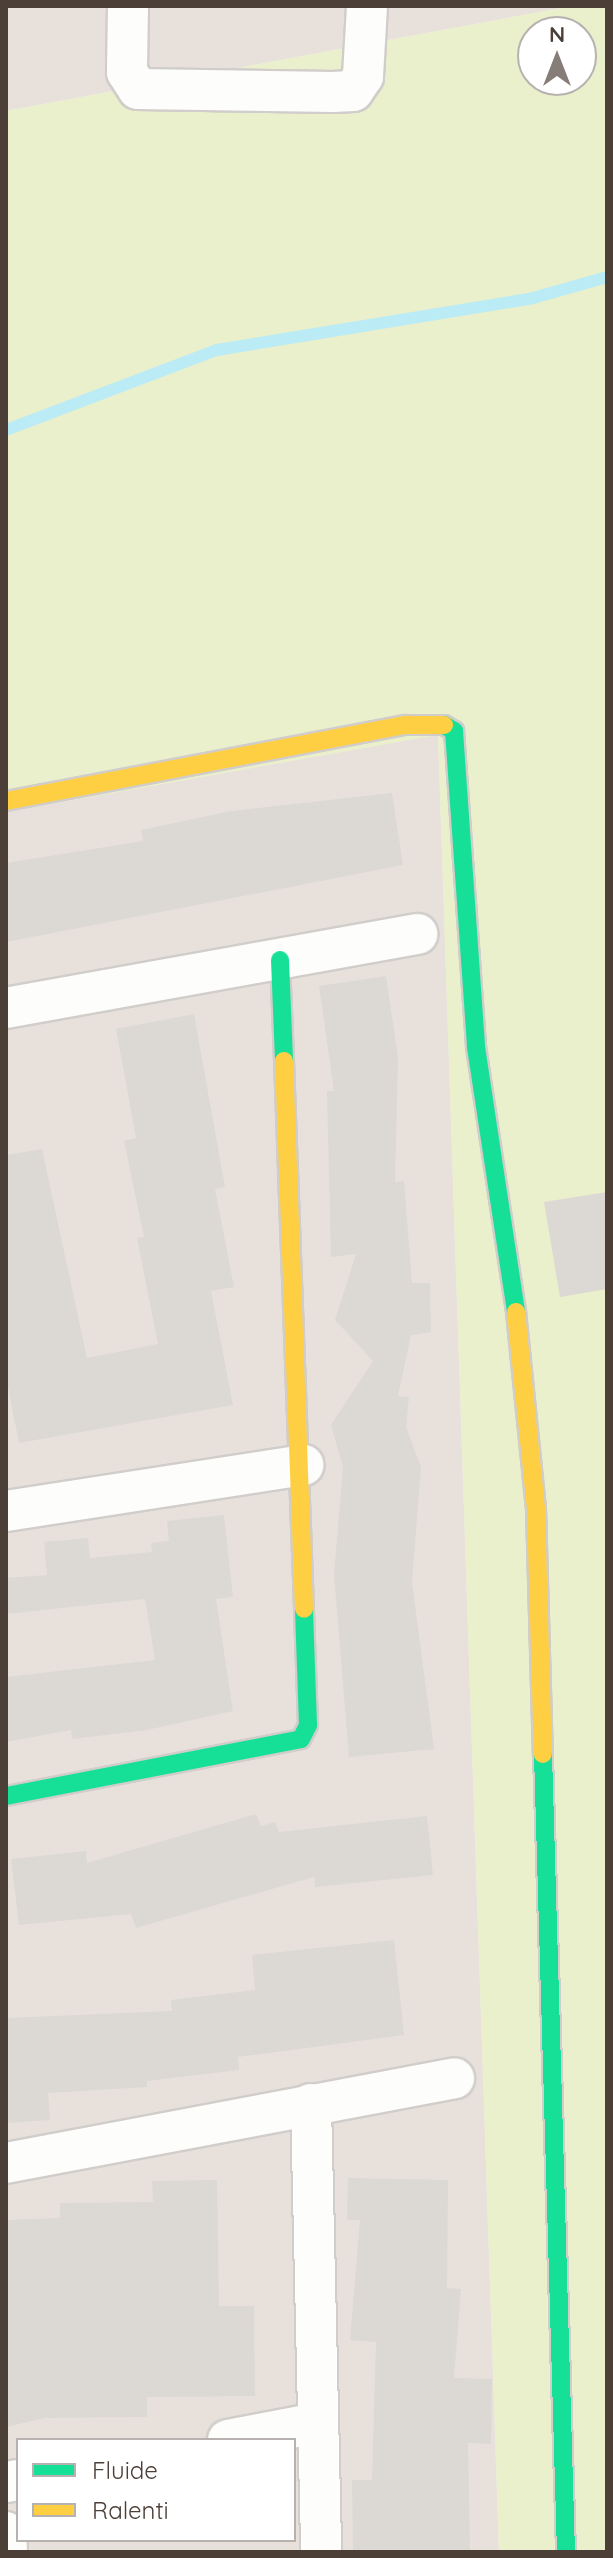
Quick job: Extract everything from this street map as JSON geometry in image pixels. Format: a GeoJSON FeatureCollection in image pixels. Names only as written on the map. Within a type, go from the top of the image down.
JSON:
{"type":"FeatureCollection","features":[{"type":"Feature","properties":{"kind":"street"},"geometry":{"type":"LineString","coordinates":[[128,6],[127,72],[138,89],[333,92],[353,91],[363,76],[367,6]]}},
{"type":"Feature","properties":{"kind":"street"},"geometry":{"type":"LineString","coordinates":[[6,801],[406,725],[436,721],[454,731],[476,1047],[512,1277],[536,1509],[548,2131],[566,2552]]}},
{"type":"Feature","properties":{"kind":"street"},"geometry":{"type":"LineString","coordinates":[[6,1008],[417,934]]}},
{"type":"Feature","properties":{"kind":"street"},"geometry":{"type":"LineString","coordinates":[[6,1796],[301,1739],[308,1725],[303,1465],[280,960]]}},
{"type":"Feature","properties":{"kind":"street"},"geometry":{"type":"LineString","coordinates":[[6,1511],[303,1465]]}},
{"type":"Feature","properties":{"kind":"street"},"geometry":{"type":"LineString","coordinates":[[6,2163],[454,2078]]}},
{"type":"Feature","properties":{"kind":"street"},"geometry":{"type":"LineString","coordinates":[[311,2104],[321,2552]]}},
{"type":"Feature","properties":{"kind":"street"},"geometry":{"type":"LineString","coordinates":[[238,2438],[317,2423]]}},
{"type":"Feature","properties":{"kind":"street"},"geometry":{"type":"LineString","coordinates":[[6,2532],[7,2552]]}},
{"type":"Feature","properties":{"kind":"shaded area"},"geometry":{"type":"Polygon","coordinates":[[[6,6],[572,6],[517,16],[6,111],[6,6]]]}},
{"type":"Feature","properties":{"kind":"shaded area"},"geometry":{"type":"Polygon","coordinates":[[[438,734],[499,2552],[6,2552],[6,812],[438,734]]]}},
{"type":"Feature","properties":{"kind":"green space"},"geometry":{"type":"Polygon","coordinates":[[[572,6],[607,6],[607,2552],[499,2552],[438,735],[6,812],[6,111],[517,16],[517,96],[597,96],[597,16],[518,16],[572,6]]]}},
{"type":"Feature","properties":{"kind":"building"},"geometry":{"type":"Polygon","coordinates":[[[392,793],[403,865],[6,942],[6,863],[143,841],[141,830],[231,811],[392,793]]]}},
{"type":"Feature","properties":{"kind":"building"},"geometry":{"type":"Polygon","coordinates":[[[386,976],[398,1057],[395,1182],[404,1181],[412,1283],[430,1283],[431,1332],[411,1335],[398,1396],[409,1397],[406,1427],[421,1467],[412,1582],[434,1749],[349,1757],[334,1574],[343,1467],[331,1425],[373,1361],[335,1320],[356,1254],[331,1257],[327,1091],[334,1091],[319,986],[386,976]]]}},
{"type":"Feature","properties":{"kind":"building"},"geometry":{"type":"Polygon","coordinates":[[[194,1014],[225,1187],[215,1189],[234,1287],[211,1291],[233,1405],[19,1443],[6,1377],[6,1155],[42,1149],[87,1358],[158,1344],[137,1238],[144,1237],[124,1141],[136,1138],[116,1029],[194,1014]]]}},
{"type":"Feature","properties":{"kind":"building"},"geometry":{"type":"Polygon","coordinates":[[[607,1192],[607,1289],[560,1297],[544,1202],[607,1192]]]}},
{"type":"Feature","properties":{"kind":"building"},"geometry":{"type":"Polygon","coordinates":[[[224,1515],[233,1597],[216,1599],[233,1711],[147,1730],[72,1739],[71,1730],[6,1742],[6,1677],[155,1660],[145,1599],[6,1614],[6,1578],[47,1575],[44,1542],[88,1538],[90,1558],[152,1552],[151,1543],[169,1541],[167,1521],[224,1515]]]}},
{"type":"Feature","properties":{"kind":"building"},"geometry":{"type":"Polygon","coordinates":[[[256,1814],[261,1826],[275,1822],[279,1832],[427,1816],[433,1875],[315,1887],[314,1877],[136,1928],[131,1914],[19,1925],[11,1859],[86,1851],[87,1863],[256,1814]]]}},
{"type":"Feature","properties":{"kind":"building"},"geometry":{"type":"Polygon","coordinates":[[[394,1940],[404,2035],[238,2057],[239,2070],[147,2081],[147,2087],[48,2093],[50,2120],[6,2123],[6,2018],[172,2011],[171,2000],[255,1990],[252,1955],[394,1940]]]}},
{"type":"Feature","properties":{"kind":"building"},"geometry":{"type":"Polygon","coordinates":[[[348,2178],[448,2180],[447,2288],[461,2289],[454,2378],[492,2379],[491,2444],[468,2443],[470,2552],[353,2552],[352,2480],[372,2480],[376,2342],[350,2340],[360,2220],[347,2220],[348,2178]]]}},
{"type":"Feature","properties":{"kind":"building"},"geometry":{"type":"Polygon","coordinates":[[[217,2180],[219,2306],[254,2306],[255,2396],[147,2397],[147,2417],[45,2418],[6,2427],[6,2220],[60,2218],[60,2203],[153,2202],[152,2181],[217,2180]]]}},
{"type":"Feature","properties":{"kind":"waterway"},"geometry":{"type":"LineString","coordinates":[[6,430],[217,350],[533,298],[607,277]]}},
{"type":"Feature","properties":{"kind":"traffic: fast"},"geometry":{"type":"LineString","coordinates":[[444,725],[454,731],[476,1047],[516,1312]]}},
{"type":"Feature","properties":{"kind":"traffic: fast"},"geometry":{"type":"LineString","coordinates":[[280,960],[284,1061]]}},
{"type":"Feature","properties":{"kind":"traffic: fast"},"geometry":{"type":"LineString","coordinates":[[6,1796],[301,1739],[308,1725],[304,1609]]}},
{"type":"Feature","properties":{"kind":"traffic: fast"},"geometry":{"type":"LineString","coordinates":[[543,1754],[566,2552]]}},
{"type":"Feature","properties":{"kind":"traffic: slow"},"geometry":{"type":"LineString","coordinates":[[6,801],[406,725],[444,725]]}},
{"type":"Feature","properties":{"kind":"traffic: slow"},"geometry":{"type":"LineString","coordinates":[[284,1061],[304,1609]]}},
{"type":"Feature","properties":{"kind":"traffic: slow"},"geometry":{"type":"LineString","coordinates":[[516,1312],[536,1509],[543,1754]]}}]}
